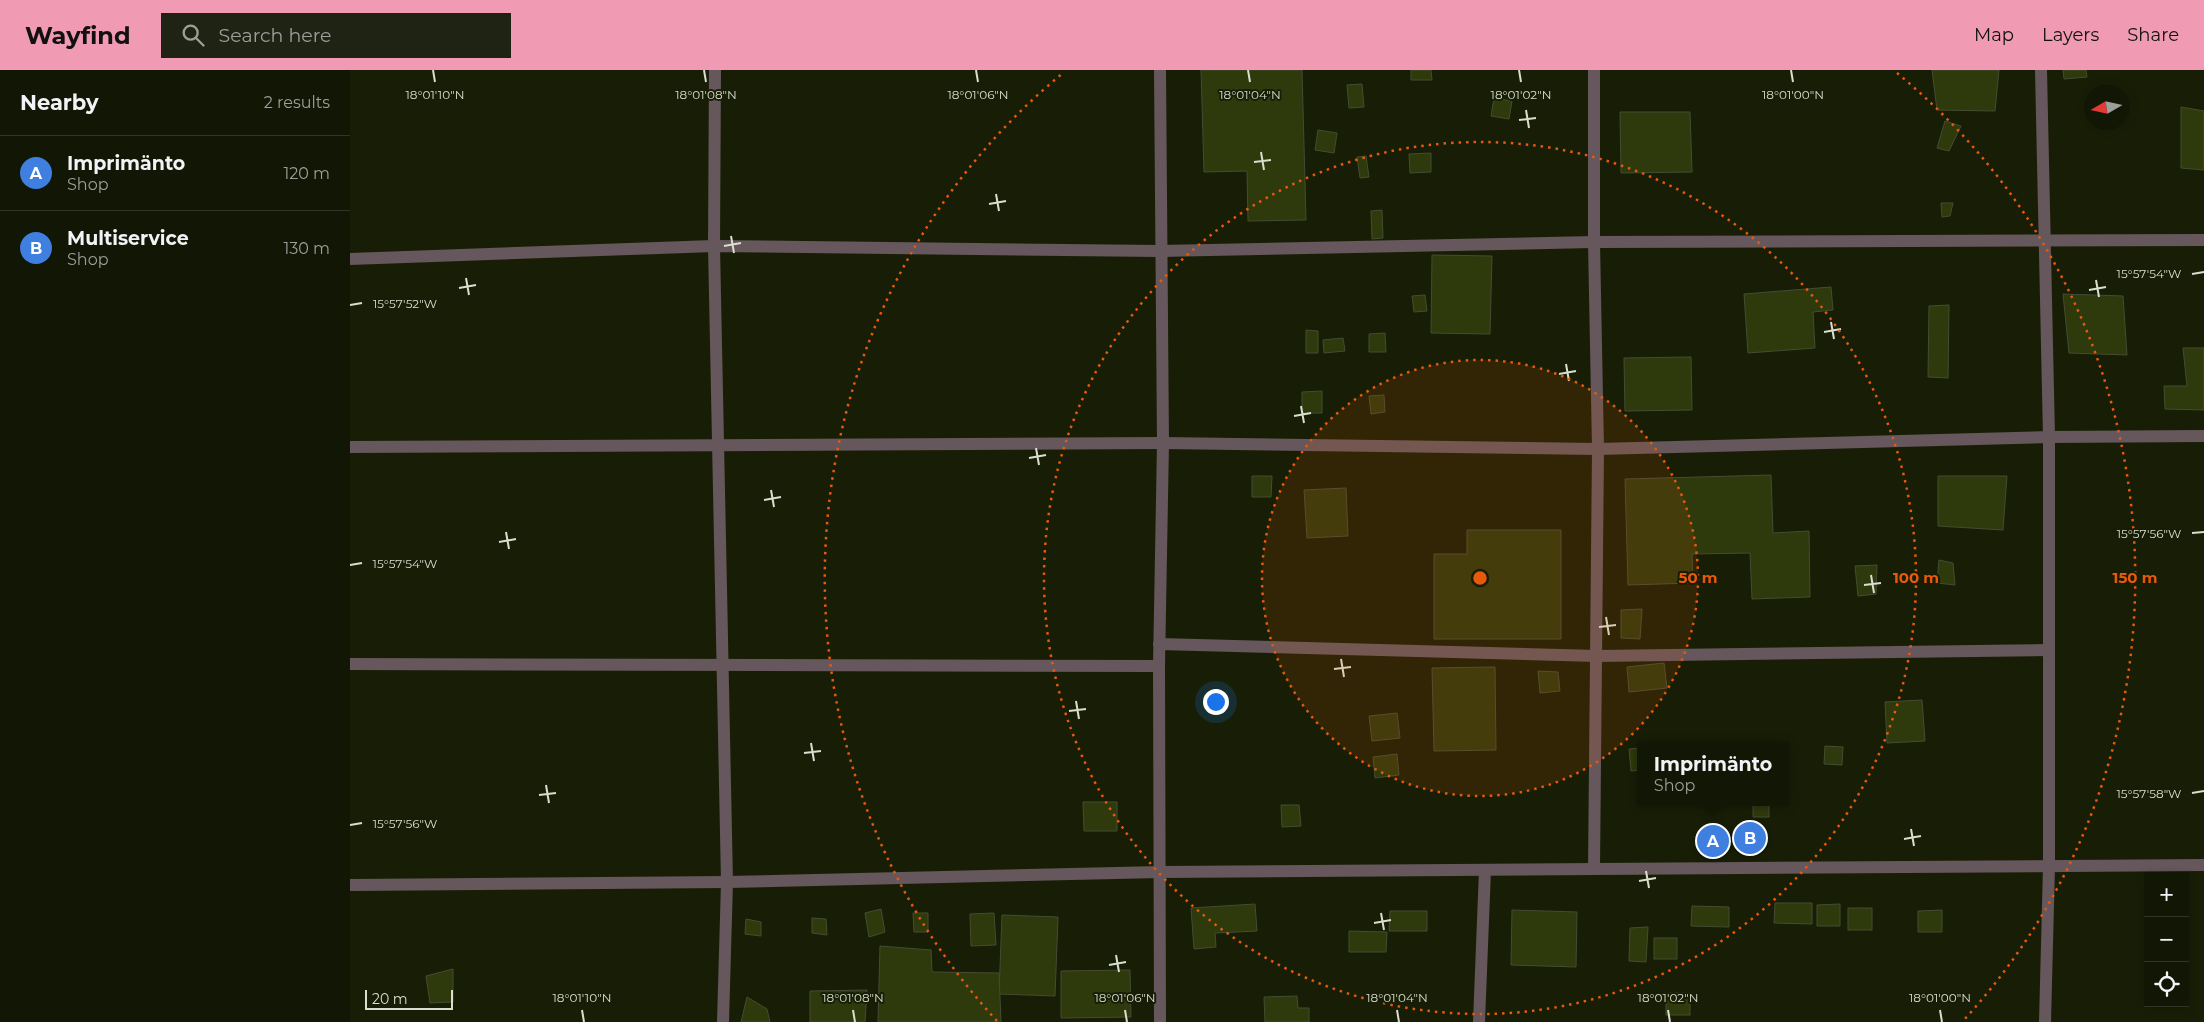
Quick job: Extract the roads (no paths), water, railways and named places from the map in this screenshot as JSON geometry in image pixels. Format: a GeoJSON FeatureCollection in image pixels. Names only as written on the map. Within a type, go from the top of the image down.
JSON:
{"type":"FeatureCollection","features":[{"type":"Feature","properties":{"kind":"street"},"geometry":{"type":"LineString","coordinates":[[715,70],[714,246],[727,882],[723,1022]]}},
{"type":"Feature","properties":{"kind":"street"},"geometry":{"type":"LineString","coordinates":[[1160,70],[1163,443],[1159,644],[1160,1022]]}},
{"type":"Feature","properties":{"kind":"street"},"geometry":{"type":"LineString","coordinates":[[1594,70],[1594,242],[1598,448],[1594,869]]}},
{"type":"Feature","properties":{"kind":"street"},"geometry":{"type":"LineString","coordinates":[[2041,70],[2043,240],[2049,437],[2049,866],[2045,1022]]}},
{"type":"Feature","properties":{"kind":"street"},"geometry":{"type":"LineString","coordinates":[[350,259],[714,246],[1160,251],[1594,242],[2204,240]]}},
{"type":"Feature","properties":{"kind":"street"},"geometry":{"type":"LineString","coordinates":[[350,447],[1163,443],[1598,448],[2049,437],[2204,436]]}},
{"type":"Feature","properties":{"kind":"street"},"geometry":{"type":"LineString","coordinates":[[1159,644],[1597,656],[2049,650]]}},
{"type":"Feature","properties":{"kind":"street"},"geometry":{"type":"LineString","coordinates":[[350,664],[723,663],[1159,666]]}},
{"type":"Feature","properties":{"kind":"street"},"geometry":{"type":"LineString","coordinates":[[350,884],[727,882],[1160,872],[2204,865]]}},
{"type":"Feature","properties":{"kind":"street"},"geometry":{"type":"LineString","coordinates":[[1479,1022],[1485,870]]}},
{"type":"Feature","properties":{"kind":"place","name":"Multiservice"},"geometry":{"type":"Point","coordinates":[1750,838]}},
{"type":"Feature","properties":{"kind":"place","name":"Imprimänto"},"geometry":{"type":"Point","coordinates":[1713,841]}}]}
